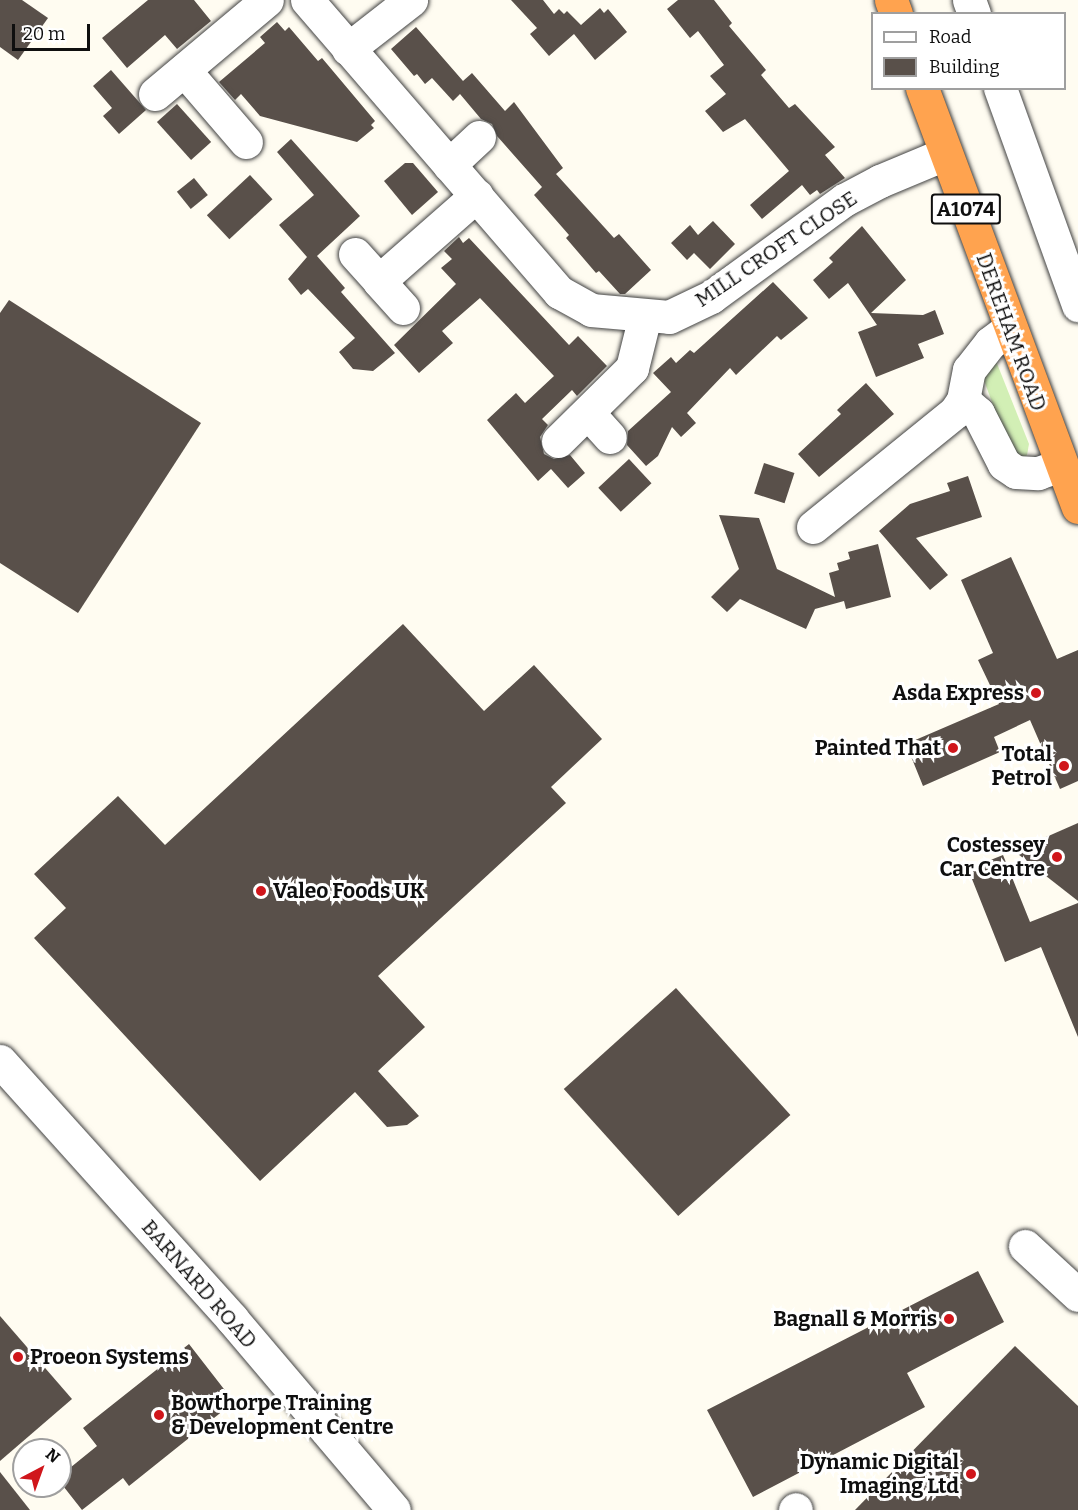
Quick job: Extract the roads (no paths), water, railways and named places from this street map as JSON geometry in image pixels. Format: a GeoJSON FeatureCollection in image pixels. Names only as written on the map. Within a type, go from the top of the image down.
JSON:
{"type":"FeatureCollection","features":[{"type":"Feature","properties":{"kind":"highway","name":"DEREHAM ROAD"},"geometry":{"type":"LineString","coordinates":[[923,90],[1078,507]]}},
{"type":"Feature","properties":{"kind":"street"},"geometry":{"type":"LineString","coordinates":[[154,94],[267,0]]}},
{"type":"Feature","properties":{"kind":"street","name":"MILL CROFT CLOSE"},"geometry":{"type":"LineString","coordinates":[[307,0],[559,292],[591,310],[669,317],[711,297],[844,200],[880,181],[945,154]]}},
{"type":"Feature","properties":{"kind":"street"},"geometry":{"type":"LineString","coordinates":[[348,49],[411,0]]}},
{"type":"Feature","properties":{"kind":"street"},"geometry":{"type":"LineString","coordinates":[[184,70],[246,142]]}},
{"type":"Feature","properties":{"kind":"street"},"geometry":{"type":"LineString","coordinates":[[1001,90],[1078,305]]}},
{"type":"Feature","properties":{"kind":"street"},"geometry":{"type":"LineString","coordinates":[[449,165],[479,137]]}},
{"type":"Feature","properties":{"kind":"street"},"geometry":{"type":"LineString","coordinates":[[380,281],[477,195]]}},
{"type":"Feature","properties":{"kind":"street"},"geometry":{"type":"LineString","coordinates":[[355,254],[403,308]]}},
{"type":"Feature","properties":{"kind":"street"},"geometry":{"type":"LineString","coordinates":[[558,441],[599,426],[632,368],[645,316]]}},
{"type":"Feature","properties":{"kind":"street"},"geometry":{"type":"LineString","coordinates":[[813,527],[935,432],[963,400],[969,370],[990,342],[1010,328]]}},
{"type":"Feature","properties":{"kind":"street"},"geometry":{"type":"LineString","coordinates":[[963,400],[978,412],[1004,464],[1016,472],[1038,473],[1061,465]]}},
{"type":"Feature","properties":{"kind":"street","name":"BARNARD ROAD"},"geometry":{"type":"LineString","coordinates":[[0,1061],[232,1319],[394,1510]]}},
{"type":"Feature","properties":{"kind":"street"},"geometry":{"type":"LineString","coordinates":[[1025,1246],[1073,1279]]}},
{"type":"Feature","properties":{"kind":"place","name":"Asda Express"},"geometry":{"type":"Point","coordinates":[1036,693]}},
{"type":"Feature","properties":{"kind":"place","name":"Painted That"},"geometry":{"type":"Point","coordinates":[953,748]}},
{"type":"Feature","properties":{"kind":"place","name":"Total Petrol"},"geometry":{"type":"Point","coordinates":[1064,766]}},
{"type":"Feature","properties":{"kind":"place","name":"Costessey Car Centre"},"geometry":{"type":"Point","coordinates":[1057,857]}},
{"type":"Feature","properties":{"kind":"place","name":"Valeo Foods UK"},"geometry":{"type":"Point","coordinates":[261,891]}},
{"type":"Feature","properties":{"kind":"place","name":"Bagnall & Morris"},"geometry":{"type":"Point","coordinates":[949,1319]}},
{"type":"Feature","properties":{"kind":"place","name":"Proeon Systems"},"geometry":{"type":"Point","coordinates":[18,1357]}},
{"type":"Feature","properties":{"kind":"place","name":"Bowthorpe Training & Development Centre"},"geometry":{"type":"Point","coordinates":[159,1415]}},
{"type":"Feature","properties":{"kind":"place","name":"Dynamic Digital Imaging Ltd"},"geometry":{"type":"Point","coordinates":[971,1474]}}]}
